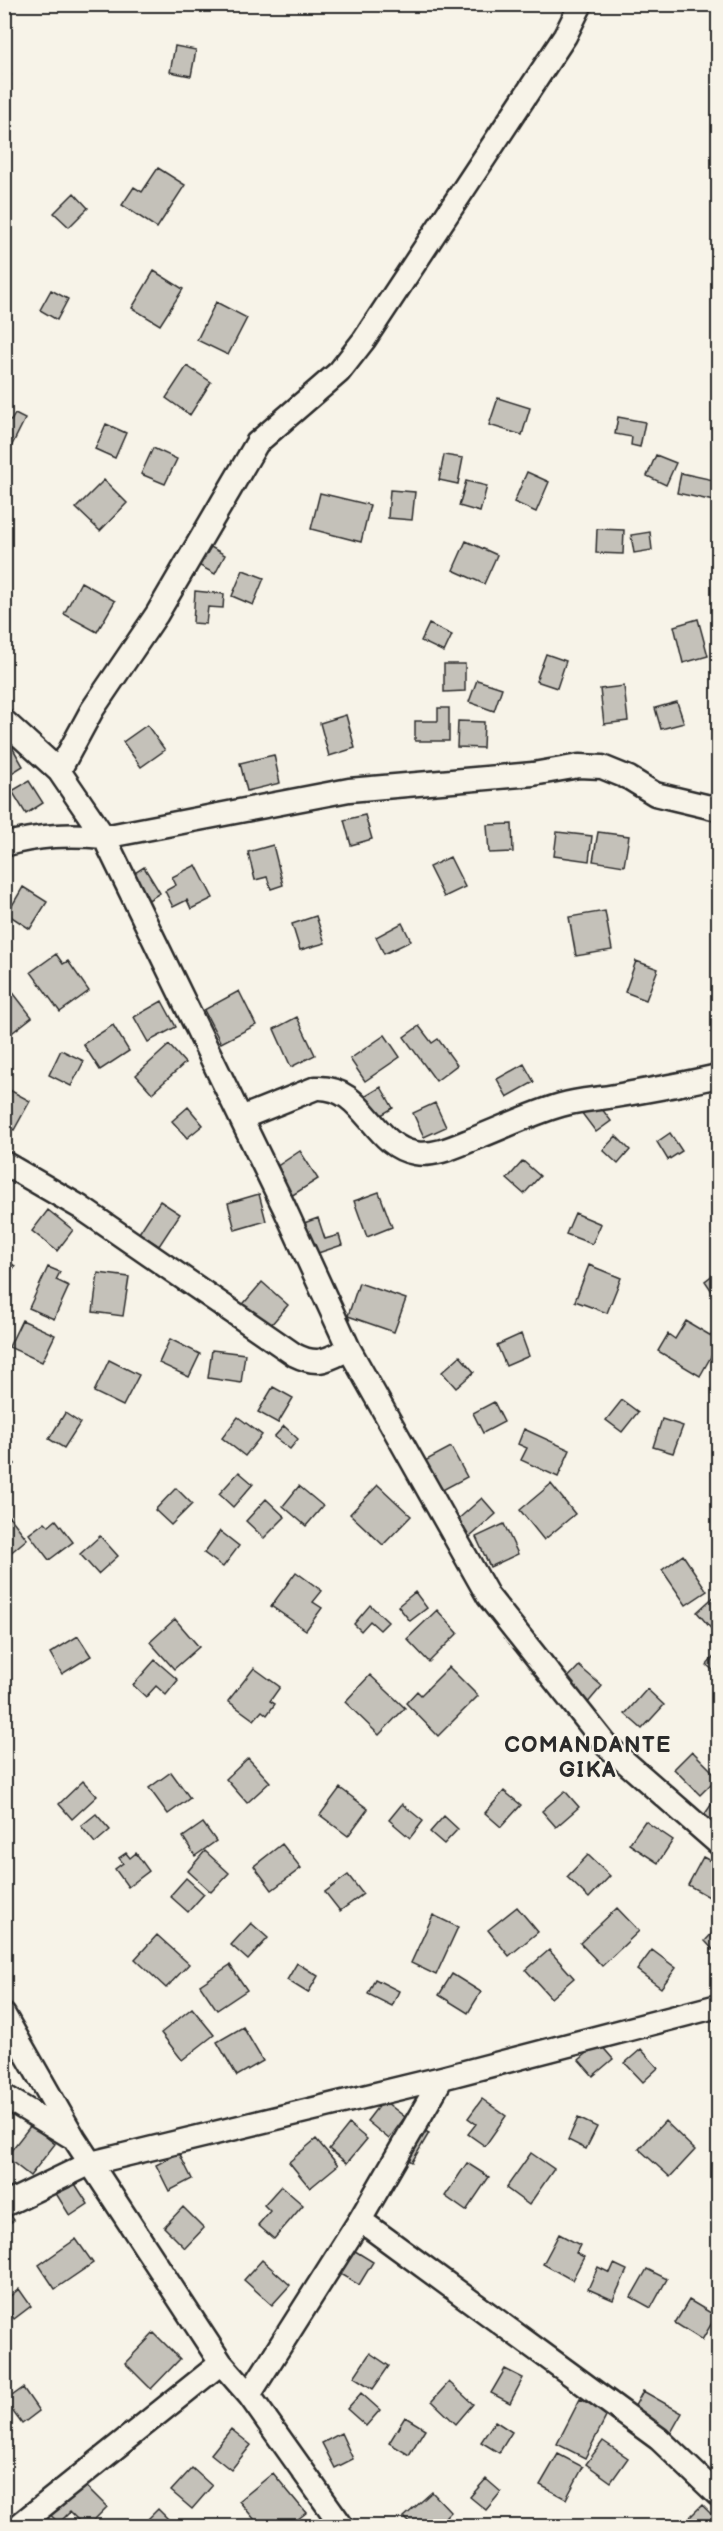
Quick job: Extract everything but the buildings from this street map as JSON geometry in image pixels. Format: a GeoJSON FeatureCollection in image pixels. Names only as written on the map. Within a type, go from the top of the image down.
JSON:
{"type":"FeatureCollection","features":[{"type":"Feature","properties":{"kind":"street"},"geometry":{"type":"LineString","coordinates":[[59,771],[93,710],[157,614],[257,443],[339,372],[364,340],[565,36],[581,4]]}},
{"type":"Feature","properties":{"kind":"street"},"geometry":{"type":"LineString","coordinates":[[4,721],[59,771],[104,837],[241,1118],[349,1348],[488,1596],[607,1746],[718,1843]]}},
{"type":"Feature","properties":{"kind":"street"},"geometry":{"type":"LineString","coordinates":[[4,845],[31,837],[69,834],[104,837],[349,790],[532,774],[579,766],[602,767],[628,778],[655,794],[718,809]]}},
{"type":"Feature","properties":{"kind":"street"},"geometry":{"type":"LineString","coordinates":[[241,1118],[316,1088],[325,1088],[335,1090],[354,1100],[392,1143],[417,1154],[432,1153],[457,1146],[562,1105],[680,1085],[718,1076]]}},
{"type":"Feature","properties":{"kind":"street"},"geometry":{"type":"LineString","coordinates":[[4,1163],[80,1207],[295,1356],[308,1362],[318,1362],[349,1348]]}},
{"type":"Feature","properties":{"kind":"street"},"geometry":{"type":"LineString","coordinates":[[4,2205],[91,2163],[442,2078],[718,2006]]}},
{"type":"Feature","properties":{"kind":"street"},"geometry":{"type":"LineString","coordinates":[[4,2015],[74,2138],[220,2363],[249,2395],[340,2526]]}},
{"type":"Feature","properties":{"kind":"street"},"geometry":{"type":"LineString","coordinates":[[249,2395],[360,2220],[442,2078]]}},
{"type":"Feature","properties":{"kind":"street"},"geometry":{"type":"LineString","coordinates":[[4,2096],[74,2138]]}},
{"type":"Feature","properties":{"kind":"street"},"geometry":{"type":"LineString","coordinates":[[360,2220],[659,2439],[718,2495]]}},
{"type":"Feature","properties":{"kind":"street"},"geometry":{"type":"LineString","coordinates":[[18,2526],[220,2363]]}},
{"type":"Feature","properties":{"kind":"district","name":"COMANDANTE GIKA"},"geometry":{"type":"Point","coordinates":[588,1758]}}]}
